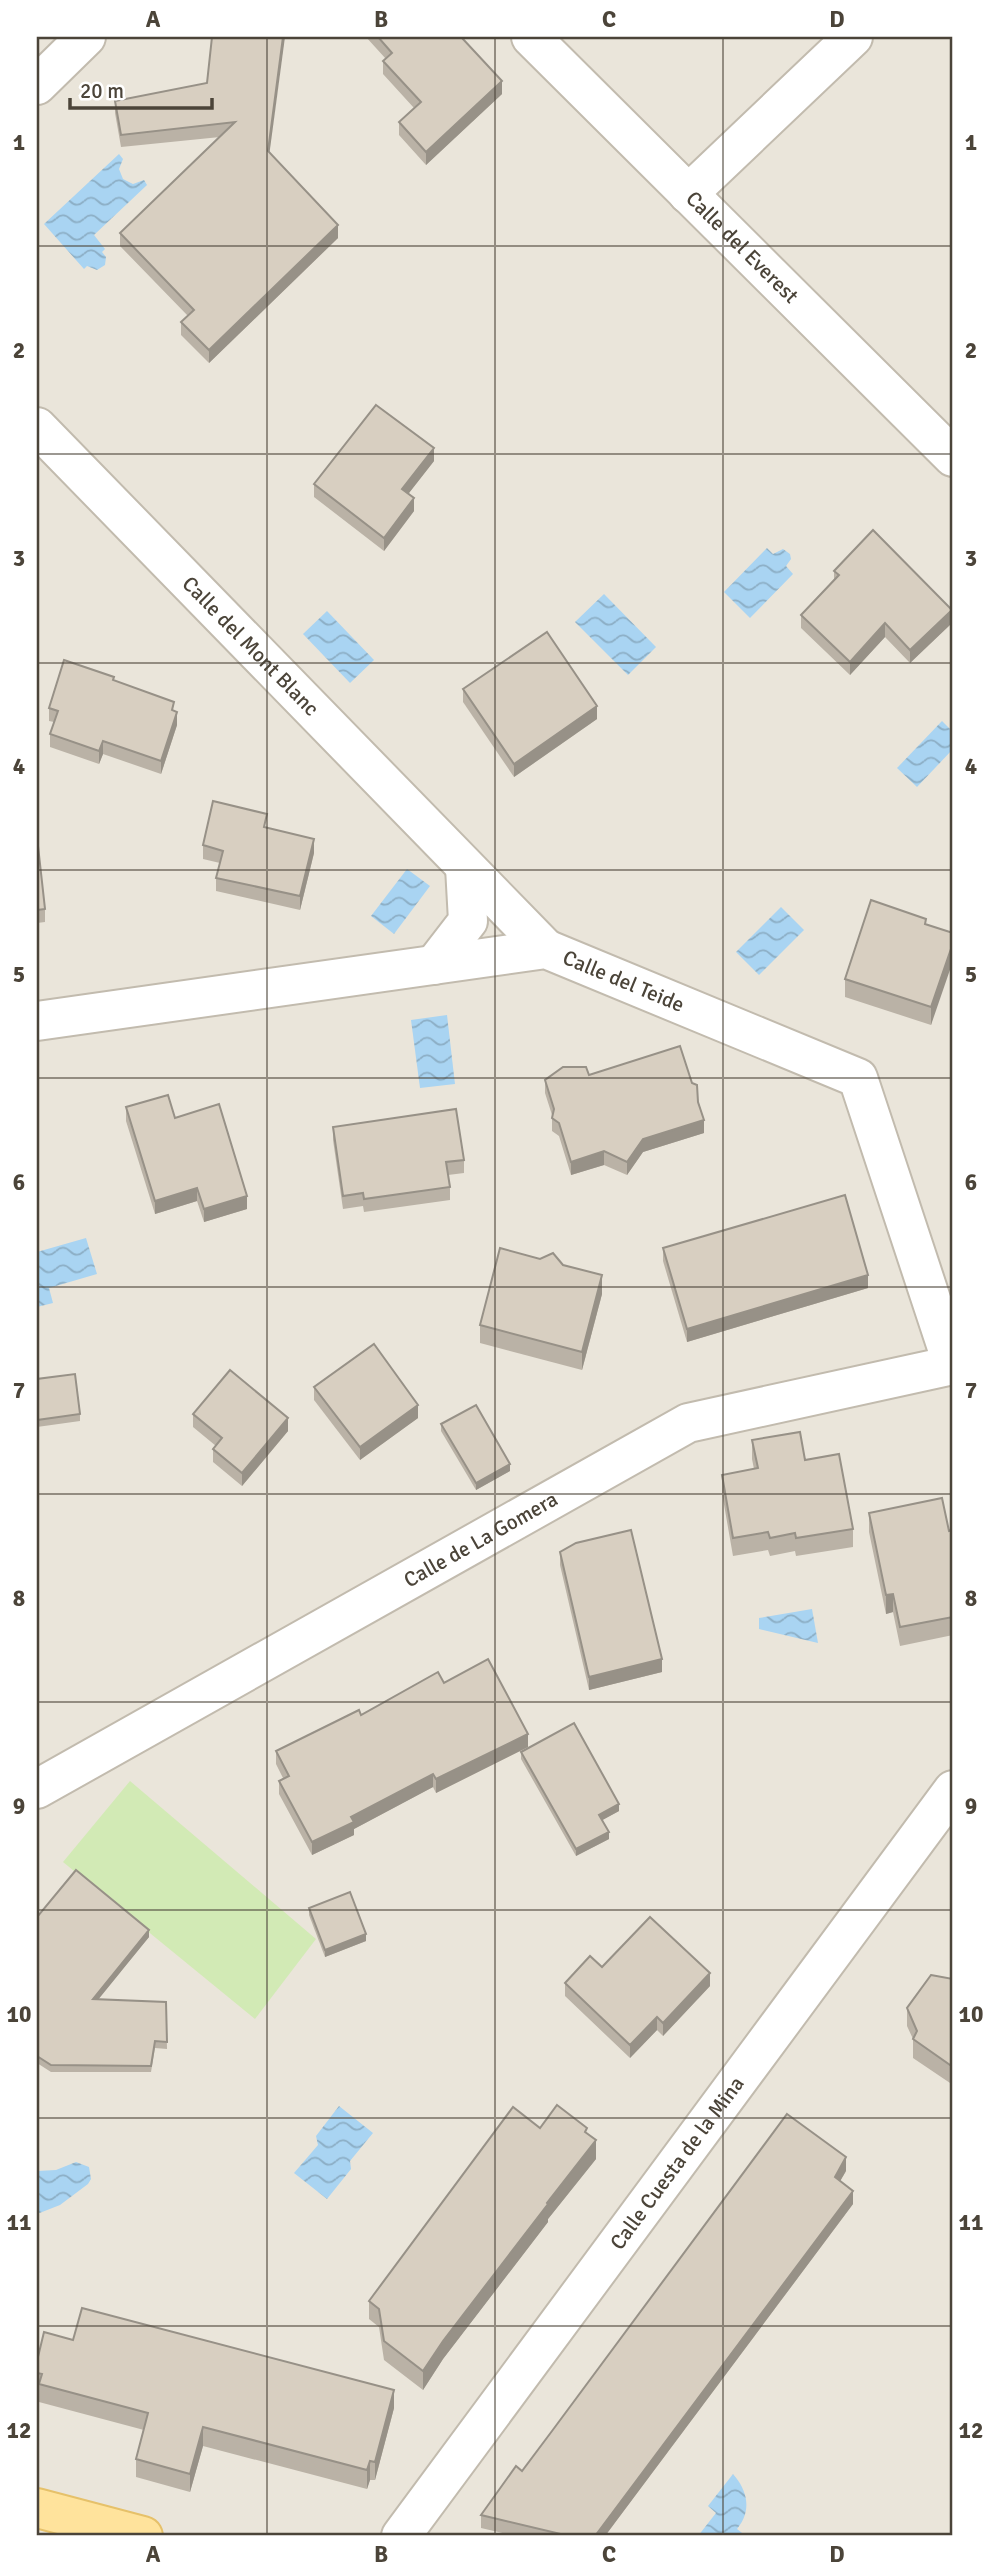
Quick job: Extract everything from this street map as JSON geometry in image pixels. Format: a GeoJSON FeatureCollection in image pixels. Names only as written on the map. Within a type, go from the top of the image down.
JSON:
{"type":"FeatureCollection","features":[{"type":"Feature","properties":{"kind":"main road"},"geometry":{"type":"LineString","coordinates":[[37,2508],[143,2536]]}},
{"type":"Feature","properties":{"kind":"street"},"geometry":{"type":"LineString","coordinates":[[37,85],[86,37]]}},
{"type":"Feature","properties":{"kind":"street","name":"Calle del Everest"},"geometry":{"type":"LineString","coordinates":[[531,37],[953,457]]}},
{"type":"Feature","properties":{"kind":"street"},"geometry":{"type":"LineString","coordinates":[[688,194],[853,37]]}},
{"type":"Feature","properties":{"kind":"street","name":"Calle del Mont Blanc"},"geometry":{"type":"LineString","coordinates":[[37,427],[546,949]]}},
{"type":"Feature","properties":{"kind":"street"},"geometry":{"type":"LineString","coordinates":[[434,964],[468,921],[466,867]]}},
{"type":"Feature","properties":{"kind":"street","name":"Calle del Teide"},"geometry":{"type":"LineString","coordinates":[[37,1021],[546,949],[858,1078],[953,1365]]}},
{"type":"Feature","properties":{"kind":"street","name":"Calle de La Gomera"},"geometry":{"type":"LineString","coordinates":[[37,1790],[688,1423],[953,1365]]}},
{"type":"Feature","properties":{"kind":"street","name":"Calle Cuesta de la Mina"},"geometry":{"type":"LineString","coordinates":[[401,2536],[953,1790]]}},
{"type":"Feature","properties":{"kind":"shaded area"},"geometry":{"type":"Polygon","coordinates":[[[37,37],[953,37],[953,2536],[37,2536],[37,37]]]}},
{"type":"Feature","properties":{"kind":"green space"},"geometry":{"type":"Polygon","coordinates":[[[130,1781],[316,1939],[255,2019],[63,1862],[130,1781]]]}},
{"type":"Feature","properties":{"kind":"water"},"geometry":{"type":"Polygon","coordinates":[[[119,154],[123,159],[119,169],[123,179],[133,184],[144,180],[147,185],[94,235],[105,249],[102,252],[106,257],[105,265],[97,270],[87,266],[84,269],[44,224],[119,154]]]}},
{"type":"Feature","properties":{"kind":"water"},"geometry":{"type":"Polygon","coordinates":[[[767,548],[773,554],[783,549],[790,554],[791,559],[786,566],[793,574],[750,618],[724,592],[767,548]]]}},
{"type":"Feature","properties":{"kind":"water"},"geometry":{"type":"Polygon","coordinates":[[[604,594],[656,647],[628,675],[575,622],[604,594]]]}},
{"type":"Feature","properties":{"kind":"water"},"geometry":{"type":"Polygon","coordinates":[[[327,611],[374,660],[350,683],[303,634],[327,611]]]}},
{"type":"Feature","properties":{"kind":"water"},"geometry":{"type":"Polygon","coordinates":[[[942,721],[953,732],[953,749],[917,787],[897,768],[942,721]]]}},
{"type":"Feature","properties":{"kind":"water"},"geometry":{"type":"Polygon","coordinates":[[[407,869],[430,886],[394,934],[371,916],[407,869]]]}},
{"type":"Feature","properties":{"kind":"water"},"geometry":{"type":"Polygon","coordinates":[[[781,907],[804,930],[759,975],[736,952],[781,907]]]}},
{"type":"Feature","properties":{"kind":"water"},"geometry":{"type":"Polygon","coordinates":[[[447,1015],[455,1084],[420,1088],[411,1020],[447,1015]]]}},
{"type":"Feature","properties":{"kind":"water"},"geometry":{"type":"Polygon","coordinates":[[[86,1238],[97,1274],[49,1288],[53,1303],[37,1307],[37,1252],[86,1238]]]}},
{"type":"Feature","properties":{"kind":"water"},"geometry":{"type":"Polygon","coordinates":[[[812,1609],[818,1643],[759,1629],[759,1618],[812,1609]]]}},
{"type":"Feature","properties":{"kind":"water"},"geometry":{"type":"Polygon","coordinates":[[[339,2106],[373,2133],[350,2161],[351,2169],[327,2199],[294,2173],[318,2145],[316,2136],[339,2106]]]}},
{"type":"Feature","properties":{"kind":"water"},"geometry":{"type":"Polygon","coordinates":[[[76,2162],[89,2167],[91,2179],[88,2184],[60,2205],[37,2214],[37,2171],[56,2170],[76,2162]]]}},
{"type":"Feature","properties":{"kind":"water"},"geometry":{"type":"Polygon","coordinates":[[[733,2474],[745,2494],[745,2515],[737,2529],[746,2536],[698,2536],[716,2513],[708,2506],[733,2474]]]}},
{"type":"Feature","properties":{"kind":"building"},"geometry":{"type":"Polygon","coordinates":[[[212,37],[283,37],[268,151],[338,225],[209,350],[181,322],[194,310],[120,233],[235,122],[121,135],[115,101],[207,83],[212,37]]]}},
{"type":"Feature","properties":{"kind":"building"},"geometry":{"type":"Polygon","coordinates":[[[378,37],[463,37],[502,81],[426,152],[399,122],[421,102],[383,61],[392,53],[378,37]]]}},
{"type":"Feature","properties":{"kind":"building"},"geometry":{"type":"Polygon","coordinates":[[[376,405],[434,448],[402,489],[414,498],[384,538],[314,484],[376,405]]]}},
{"type":"Feature","properties":{"kind":"building"},"geometry":{"type":"Polygon","coordinates":[[[873,530],[952,610],[910,650],[885,623],[850,662],[801,615],[839,575],[834,571],[873,530]]]}},
{"type":"Feature","properties":{"kind":"building"},"geometry":{"type":"Polygon","coordinates":[[[547,632],[597,706],[514,764],[463,689],[547,632]]]}},
{"type":"Feature","properties":{"kind":"building"},"geometry":{"type":"Polygon","coordinates":[[[64,660],[174,702],[172,710],[177,712],[161,761],[103,741],[99,751],[50,734],[58,711],[49,708],[64,660]]]}},
{"type":"Feature","properties":{"kind":"building"},"geometry":{"type":"Polygon","coordinates":[[[213,801],[267,814],[264,827],[314,839],[300,896],[216,878],[223,851],[203,845],[213,801]]]}},
{"type":"Feature","properties":{"kind":"building"},"geometry":{"type":"Polygon","coordinates":[[[37,846],[45,909],[37,910],[37,846]]]}},
{"type":"Feature","properties":{"kind":"building"},"geometry":{"type":"Polygon","coordinates":[[[871,900],[926,919],[925,924],[953,933],[953,943],[931,1007],[845,979],[871,900]]]}},
{"type":"Feature","properties":{"kind":"building"},"geometry":{"type":"Polygon","coordinates":[[[680,1046],[692,1083],[697,1085],[698,1102],[704,1120],[643,1139],[627,1162],[604,1151],[571,1162],[559,1123],[552,1118],[554,1109],[545,1080],[563,1067],[586,1067],[589,1075],[680,1046]]]}},
{"type":"Feature","properties":{"kind":"building"},"geometry":{"type":"Polygon","coordinates":[[[168,1095],[175,1118],[219,1104],[247,1196],[204,1209],[197,1188],[155,1201],[126,1107],[168,1095]]]}},
{"type":"Feature","properties":{"kind":"building"},"geometry":{"type":"Polygon","coordinates":[[[456,1109],[464,1160],[446,1162],[450,1187],[364,1199],[363,1193],[343,1196],[333,1127],[456,1109]]]}},
{"type":"Feature","properties":{"kind":"building"},"geometry":{"type":"Polygon","coordinates":[[[845,1195],[868,1275],[687,1329],[663,1248],[845,1195]]]}},
{"type":"Feature","properties":{"kind":"building"},"geometry":{"type":"Polygon","coordinates":[[[500,1248],[540,1259],[553,1253],[563,1265],[602,1275],[582,1352],[480,1325],[500,1248]]]}},
{"type":"Feature","properties":{"kind":"building"},"geometry":{"type":"Polygon","coordinates":[[[374,1344],[418,1405],[360,1447],[314,1387],[374,1344]]]}},
{"type":"Feature","properties":{"kind":"building"},"geometry":{"type":"Polygon","coordinates":[[[230,1370],[288,1418],[242,1473],[213,1449],[222,1438],[193,1414],[230,1370]]]}},
{"type":"Feature","properties":{"kind":"building"},"geometry":{"type":"Polygon","coordinates":[[[75,1374],[80,1414],[37,1420],[37,1379],[75,1374]]]}},
{"type":"Feature","properties":{"kind":"building"},"geometry":{"type":"Polygon","coordinates":[[[476,1405],[510,1464],[476,1483],[441,1424],[476,1405]]]}},
{"type":"Feature","properties":{"kind":"building"},"geometry":{"type":"Polygon","coordinates":[[[800,1432],[805,1460],[839,1454],[853,1529],[796,1538],[795,1533],[770,1538],[768,1532],[733,1538],[722,1475],[758,1468],[752,1440],[800,1432]]]}},
{"type":"Feature","properties":{"kind":"building"},"geometry":{"type":"Polygon","coordinates":[[[942,1498],[949,1531],[953,1530],[953,1617],[900,1627],[893,1594],[886,1595],[869,1513],[942,1498]]]}},
{"type":"Feature","properties":{"kind":"building"},"geometry":{"type":"Polygon","coordinates":[[[631,1530],[662,1659],[589,1677],[560,1552],[576,1543],[631,1530]]]}},
{"type":"Feature","properties":{"kind":"building"},"geometry":{"type":"Polygon","coordinates":[[[488,1659],[528,1734],[436,1779],[433,1774],[351,1817],[354,1822],[312,1842],[279,1781],[289,1776],[276,1751],[359,1710],[361,1715],[438,1672],[444,1683],[488,1659]]]}},
{"type":"Feature","properties":{"kind":"building"},"geometry":{"type":"Polygon","coordinates":[[[574,1723],[619,1804],[599,1815],[609,1832],[576,1849],[521,1752],[574,1723]]]}},
{"type":"Feature","properties":{"kind":"building"},"geometry":{"type":"Polygon","coordinates":[[[76,1870],[149,1930],[93,1999],[166,2002],[167,2042],[155,2041],[151,2066],[51,2065],[37,2056],[37,1917],[76,1870]]]}},
{"type":"Feature","properties":{"kind":"building"},"geometry":{"type":"Polygon","coordinates":[[[350,1892],[366,1934],[325,1950],[309,1908],[350,1892]]]}},
{"type":"Feature","properties":{"kind":"building"},"geometry":{"type":"Polygon","coordinates":[[[650,1917],[710,1973],[663,2023],[657,2017],[630,2045],[565,1983],[590,1956],[602,1967],[650,1917]]]}},
{"type":"Feature","properties":{"kind":"building"},"geometry":{"type":"Polygon","coordinates":[[[931,1975],[953,1979],[953,2067],[913,2039],[917,2031],[907,2008],[931,1975]]]}},
{"type":"Feature","properties":{"kind":"building"},"geometry":{"type":"Polygon","coordinates":[[[557,2105],[587,2128],[585,2132],[596,2140],[423,2371],[384,2341],[379,2309],[369,2301],[513,2107],[540,2128],[557,2105]]]}},
{"type":"Feature","properties":{"kind":"building"},"geometry":{"type":"Polygon","coordinates":[[[787,2114],[846,2157],[835,2177],[853,2191],[595,2536],[569,2536],[481,2515],[516,2466],[522,2471],[787,2114]]]}},
{"type":"Feature","properties":{"kind":"building"},"geometry":{"type":"Polygon","coordinates":[[[82,2308],[394,2390],[375,2462],[370,2461],[367,2470],[203,2427],[190,2474],[136,2459],[148,2413],[39,2384],[42,2374],[37,2373],[37,2361],[44,2332],[73,2340],[82,2308]]]}}]}
